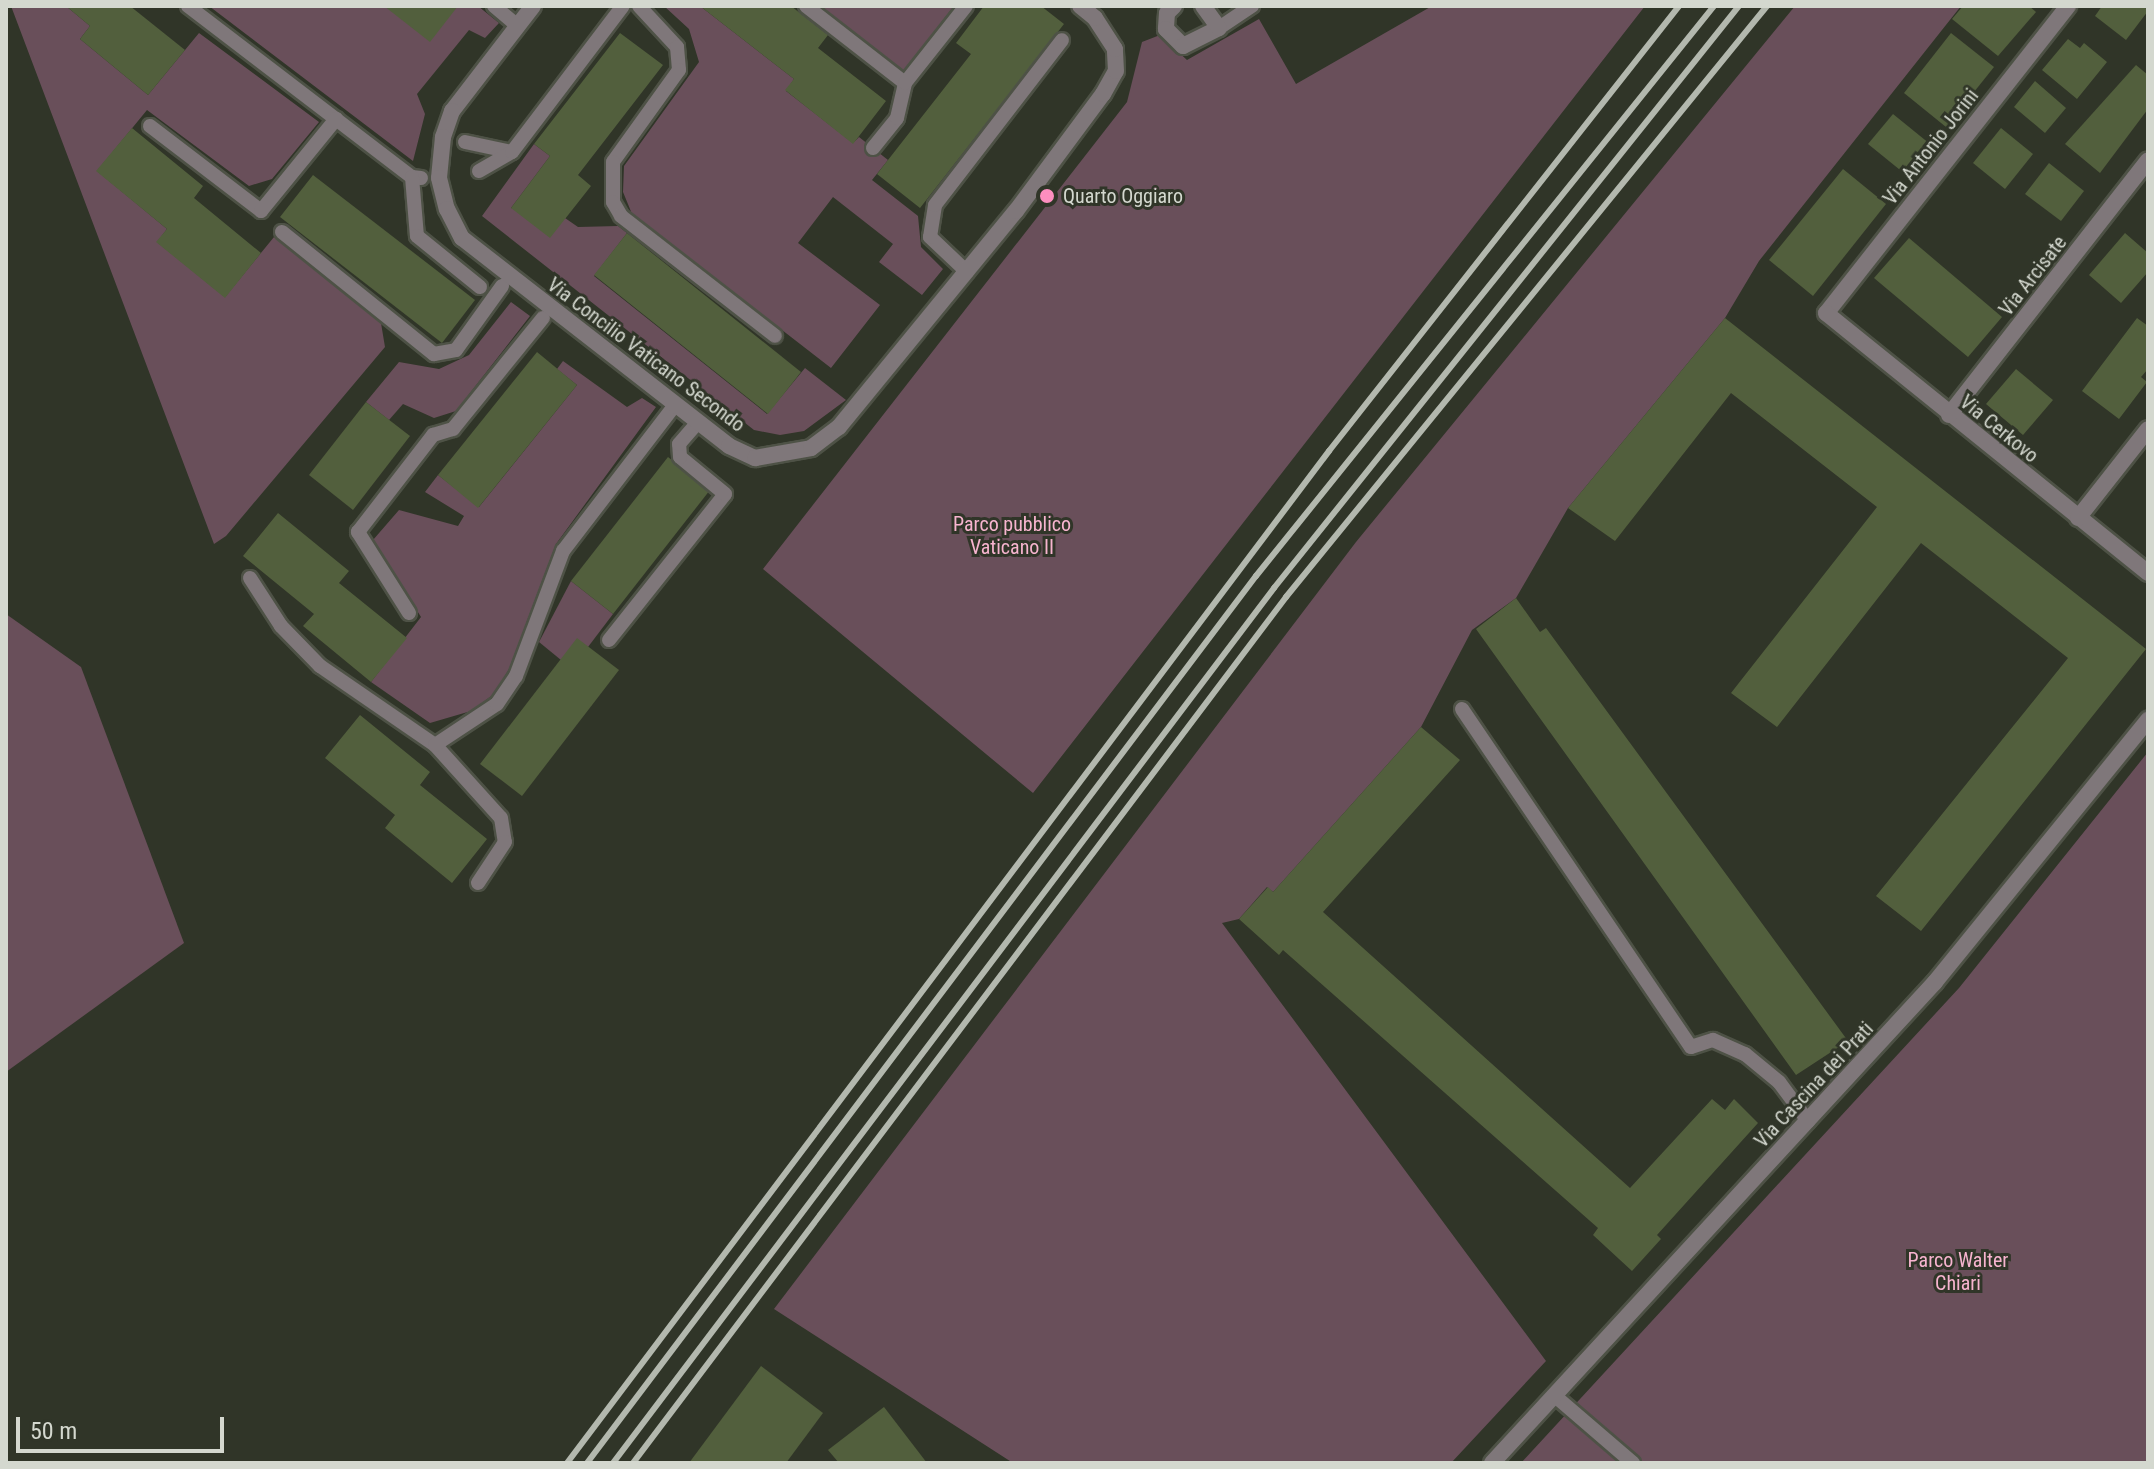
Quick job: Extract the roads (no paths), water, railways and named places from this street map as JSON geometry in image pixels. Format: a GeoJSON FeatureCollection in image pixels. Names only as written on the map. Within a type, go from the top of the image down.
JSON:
{"type":"FeatureCollection","features":[{"type":"Feature","properties":{"kind":"street","name":"Via Concilio Vaticano Secondo"},"geometry":{"type":"LineString","coordinates":[[533,6],[452,111],[443,137],[439,178],[447,209],[462,238],[675,405],[755,458],[811,448],[839,427],[967,272],[1116,71],[1115,49],[1106,31],[1080,6]]}},
{"type":"Feature","properties":{"kind":"street"},"geometry":{"type":"LineString","coordinates":[[1174,6],[1164,22],[1175,43],[1193,44],[1219,28],[1203,6]]}},
{"type":"Feature","properties":{"kind":"street","name":"Via Antonio Jorini"},"geometry":{"type":"LineString","coordinates":[[1826,313],[2068,6]]}},
{"type":"Feature","properties":{"kind":"street","name":"Via Arcisate"},"geometry":{"type":"LineString","coordinates":[[1949,415],[2148,160]]}},
{"type":"Feature","properties":{"kind":"street","name":"Via Cerkovo"},"geometry":{"type":"LineString","coordinates":[[1826,313],[2148,573]]}},
{"type":"Feature","properties":{"kind":"street"},"geometry":{"type":"LineString","coordinates":[[2078,518],[2148,429]]}},
{"type":"Feature","properties":{"kind":"street","name":"Via Cascina dei Prati"},"geometry":{"type":"LineString","coordinates":[[1492,1463],[1935,982],[2148,720]]}},
{"type":"Feature","properties":{"kind":"lane"},"geometry":{"type":"LineString","coordinates":[[188,6],[416,177],[417,236],[480,287]]}},
{"type":"Feature","properties":{"kind":"lane"},"geometry":{"type":"LineString","coordinates":[[494,6],[517,25]]}},
{"type":"Feature","properties":{"kind":"lane"},"geometry":{"type":"LineString","coordinates":[[479,171],[512,152],[623,6]]}},
{"type":"Feature","properties":{"kind":"lane"},"geometry":{"type":"LineString","coordinates":[[639,6],[677,47],[679,70],[613,162],[613,202],[621,216],[775,336]]}},
{"type":"Feature","properties":{"kind":"lane"},"geometry":{"type":"LineString","coordinates":[[806,6],[905,83]]}},
{"type":"Feature","properties":{"kind":"lane"},"geometry":{"type":"LineString","coordinates":[[873,148],[897,118],[905,83],[966,6]]}},
{"type":"Feature","properties":{"kind":"lane"},"geometry":{"type":"LineString","coordinates":[[1219,28],[1252,6]]}},
{"type":"Feature","properties":{"kind":"lane"},"geometry":{"type":"LineString","coordinates":[[967,272],[930,237],[935,205],[1062,40]]}},
{"type":"Feature","properties":{"kind":"lane"},"geometry":{"type":"LineString","coordinates":[[150,126],[261,211],[336,119]]}},
{"type":"Feature","properties":{"kind":"lane"},"geometry":{"type":"LineString","coordinates":[[465,142],[512,152]]}},
{"type":"Feature","properties":{"kind":"lane"},"geometry":{"type":"LineString","coordinates":[[282,232],[434,354],[456,350],[502,286]]}},
{"type":"Feature","properties":{"kind":"lane"},"geometry":{"type":"LineString","coordinates":[[409,613],[358,532],[433,435],[453,429],[543,318]]}},
{"type":"Feature","properties":{"kind":"lane"},"geometry":{"type":"LineString","coordinates":[[435,745],[497,704],[516,676],[563,551],[675,405]]}},
{"type":"Feature","properties":{"kind":"lane"},"geometry":{"type":"LineString","coordinates":[[609,640],[725,494],[680,457],[679,444],[698,422]]}},
{"type":"Feature","properties":{"kind":"lane"},"geometry":{"type":"LineString","coordinates":[[250,578],[281,626],[320,666],[435,745],[501,818],[505,842],[478,883]]}},
{"type":"Feature","properties":{"kind":"lane"},"geometry":{"type":"LineString","coordinates":[[1462,709],[1691,1047],[1713,1040],[1745,1054],[1779,1082],[1808,1121]]}},
{"type":"Feature","properties":{"kind":"lane"},"geometry":{"type":"LineString","coordinates":[[1555,1396],[1633,1463]]}},
{"type":"Feature","properties":{"kind":"railway"},"geometry":{"type":"LineString","coordinates":[[567,1463],[1329,451],[1679,6]]}},
{"type":"Feature","properties":{"kind":"railway"},"geometry":{"type":"LineString","coordinates":[[587,1463],[1256,576],[1714,6]]}},
{"type":"Feature","properties":{"kind":"railway"},"geometry":{"type":"LineString","coordinates":[[613,1463],[1274,588],[1739,6]]}},
{"type":"Feature","properties":{"kind":"railway"},"geometry":{"type":"LineString","coordinates":[[633,1463],[1286,597],[1767,6]]}},
{"type":"Feature","properties":{"kind":"place","name":"Quarto Oggiaro"},"geometry":{"type":"Point","coordinates":[1047,196]}},
{"type":"Feature","properties":{"kind":"park label","name":"Parco pubblico Vaticano II"},"geometry":{"type":"Point","coordinates":[1012,536]}},
{"type":"Feature","properties":{"kind":"park label","name":"Parco Walter Chiari"},"geometry":{"type":"Point","coordinates":[1958,1272]}}]}
